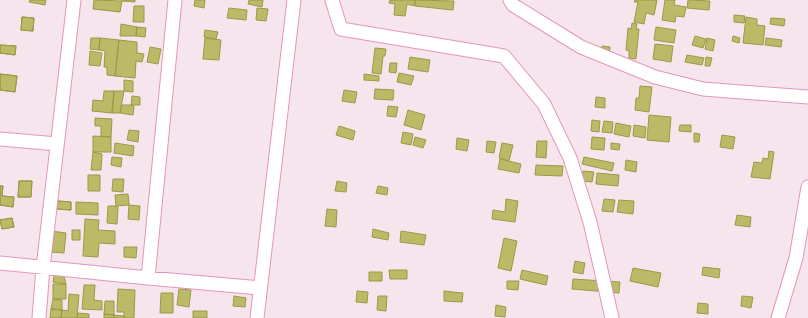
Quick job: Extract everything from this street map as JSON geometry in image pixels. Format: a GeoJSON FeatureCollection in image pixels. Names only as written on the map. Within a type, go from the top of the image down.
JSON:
{"type":"FeatureCollection","features":[{"type":"Feature","properties":{"kind":"street"},"geometry":{"type":"LineString","coordinates":[[39,318],[43,268],[74,0]]}},
{"type":"Feature","properties":{"kind":"street"},"geometry":{"type":"LineString","coordinates":[[148,278],[175,0]]}},
{"type":"Feature","properties":{"kind":"street"},"geometry":{"type":"LineString","coordinates":[[257,318],[294,0]]}},
{"type":"Feature","properties":{"kind":"street"},"geometry":{"type":"LineString","coordinates":[[332,0],[341,28],[504,56],[544,104],[570,158],[590,222],[612,318]]}},
{"type":"Feature","properties":{"kind":"street"},"geometry":{"type":"LineString","coordinates":[[510,0],[514,5],[581,47],[654,77],[703,89],[808,97]]}},
{"type":"Feature","properties":{"kind":"street"},"geometry":{"type":"LineString","coordinates":[[0,139],[57,144]]}},
{"type":"Feature","properties":{"kind":"street"},"geometry":{"type":"LineString","coordinates":[[778,318],[796,258],[808,187]]}},
{"type":"Feature","properties":{"kind":"street"},"geometry":{"type":"LineString","coordinates":[[0,263],[260,288]]}},
{"type":"Feature","properties":{"kind":"building"},"geometry":{"type":"Polygon","coordinates":[[[30,0],[46,0],[45,5],[29,2],[30,0]]]}},
{"type":"Feature","properties":{"kind":"building"},"geometry":{"type":"Polygon","coordinates":[[[94,0],[122,1],[120,12],[93,9],[94,0]]]}},
{"type":"Feature","properties":{"kind":"building"},"geometry":{"type":"Polygon","coordinates":[[[135,0],[135,2],[122,1],[135,0]]]}},
{"type":"Feature","properties":{"kind":"building"},"geometry":{"type":"Polygon","coordinates":[[[195,0],[205,0],[204,8],[194,6],[195,0]]]}},
{"type":"Feature","properties":{"kind":"building"},"geometry":{"type":"Polygon","coordinates":[[[249,0],[263,0],[262,7],[248,4],[249,0]]]}},
{"type":"Feature","properties":{"kind":"building"},"geometry":{"type":"Polygon","coordinates":[[[390,0],[415,0],[414,6],[407,4],[405,16],[394,15],[395,4],[389,3],[390,0]]]}},
{"type":"Feature","properties":{"kind":"building"},"geometry":{"type":"Polygon","coordinates":[[[415,0],[454,1],[453,10],[415,6],[415,0]]]}},
{"type":"Feature","properties":{"kind":"building"},"geometry":{"type":"Polygon","coordinates":[[[635,0],[657,0],[654,15],[646,13],[644,24],[634,22],[638,2],[634,2],[635,0]]]}},
{"type":"Feature","properties":{"kind":"building"},"geometry":{"type":"Polygon","coordinates":[[[665,0],[675,0],[674,5],[686,7],[684,17],[676,16],[675,22],[662,20],[665,0]]]}},
{"type":"Feature","properties":{"kind":"building"},"geometry":{"type":"Polygon","coordinates":[[[688,0],[710,1],[709,10],[687,8],[688,0]]]}},
{"type":"Feature","properties":{"kind":"building"},"geometry":{"type":"Polygon","coordinates":[[[134,6],[144,6],[144,22],[133,22],[134,6]]]}},
{"type":"Feature","properties":{"kind":"building"},"geometry":{"type":"Polygon","coordinates":[[[229,8],[247,10],[246,20],[227,18],[229,8]]]}},
{"type":"Feature","properties":{"kind":"building"},"geometry":{"type":"Polygon","coordinates":[[[257,8],[268,9],[266,21],[256,20],[257,8]]]}},
{"type":"Feature","properties":{"kind":"building"},"geometry":{"type":"Polygon","coordinates":[[[734,15],[745,16],[744,23],[734,22],[734,15]]]}},
{"type":"Feature","properties":{"kind":"building"},"geometry":{"type":"Polygon","coordinates":[[[22,17],[34,18],[33,31],[21,30],[22,17]]]}},
{"type":"Feature","properties":{"kind":"building"},"geometry":{"type":"Polygon","coordinates":[[[22,17],[34,18],[33,31],[21,30],[22,17]]]}},
{"type":"Feature","properties":{"kind":"building"},"geometry":{"type":"Polygon","coordinates":[[[746,17],[757,19],[757,25],[765,26],[763,45],[743,43],[746,17]]]}},
{"type":"Feature","properties":{"kind":"building"},"geometry":{"type":"Polygon","coordinates":[[[771,18],[785,19],[784,26],[770,24],[771,18]]]}},
{"type":"Feature","properties":{"kind":"building"},"geometry":{"type":"Polygon","coordinates":[[[632,23],[637,24],[636,29],[639,29],[636,59],[629,58],[629,51],[626,50],[628,28],[631,29],[632,23]]]}},
{"type":"Feature","properties":{"kind":"building"},"geometry":{"type":"Polygon","coordinates":[[[121,24],[137,27],[136,36],[120,36],[121,24]]]}},
{"type":"Feature","properties":{"kind":"building"},"geometry":{"type":"Polygon","coordinates":[[[137,27],[146,28],[145,37],[136,36],[137,27]]]}},
{"type":"Feature","properties":{"kind":"building"},"geometry":{"type":"Polygon","coordinates":[[[656,27],[676,30],[674,43],[654,40],[656,27]]]}},
{"type":"Feature","properties":{"kind":"building"},"geometry":{"type":"Polygon","coordinates":[[[205,30],[218,32],[216,39],[204,37],[205,30]]]}},
{"type":"Feature","properties":{"kind":"building"},"geometry":{"type":"Polygon","coordinates":[[[695,36],[706,39],[703,48],[692,45],[695,36]]]}},
{"type":"Feature","properties":{"kind":"building"},"geometry":{"type":"Polygon","coordinates":[[[733,36],[740,38],[739,43],[732,41],[733,36]]]}},
{"type":"Feature","properties":{"kind":"building"},"geometry":{"type":"Polygon","coordinates":[[[91,38],[100,38],[99,50],[90,49],[91,38]]]}},
{"type":"Feature","properties":{"kind":"building"},"geometry":{"type":"Polygon","coordinates":[[[100,38],[119,40],[115,76],[107,75],[107,67],[104,67],[105,51],[99,50],[100,38]]]}},
{"type":"Feature","properties":{"kind":"building"},"geometry":{"type":"Polygon","coordinates":[[[205,38],[221,40],[219,60],[203,59],[205,38]]]}},
{"type":"Feature","properties":{"kind":"building"},"geometry":{"type":"Polygon","coordinates":[[[707,38],[715,40],[713,51],[705,49],[707,38]]]}},
{"type":"Feature","properties":{"kind":"building"},"geometry":{"type":"Polygon","coordinates":[[[766,38],[782,40],[781,47],[765,45],[766,38]]]}},
{"type":"Feature","properties":{"kind":"building"},"geometry":{"type":"Polygon","coordinates":[[[119,40],[137,42],[137,53],[144,54],[142,62],[136,61],[135,78],[115,76],[119,40]]]}},
{"type":"Feature","properties":{"kind":"building"},"geometry":{"type":"Polygon","coordinates":[[[655,44],[673,46],[671,62],[653,59],[655,44]]]}},
{"type":"Feature","properties":{"kind":"building"},"geometry":{"type":"Polygon","coordinates":[[[0,45],[16,46],[15,55],[0,53],[0,45]]]}},
{"type":"Feature","properties":{"kind":"building"},"geometry":{"type":"Polygon","coordinates":[[[0,45],[16,46],[15,55],[0,53],[0,45]]]}},
{"type":"Feature","properties":{"kind":"building"},"geometry":{"type":"Polygon","coordinates":[[[602,46],[610,47],[609,56],[601,55],[602,46]]]}},
{"type":"Feature","properties":{"kind":"building"},"geometry":{"type":"Polygon","coordinates":[[[150,47],[161,49],[158,64],[147,62],[150,47]]]}},
{"type":"Feature","properties":{"kind":"building"},"geometry":{"type":"Polygon","coordinates":[[[375,48],[386,49],[385,56],[383,56],[381,74],[372,73],[375,48]]]}},
{"type":"Feature","properties":{"kind":"building"},"geometry":{"type":"Polygon","coordinates":[[[90,51],[102,53],[100,66],[89,65],[90,51]]]}},
{"type":"Feature","properties":{"kind":"building"},"geometry":{"type":"Polygon","coordinates":[[[687,55],[704,58],[702,65],[685,62],[687,55]]]}},
{"type":"Feature","properties":{"kind":"building"},"geometry":{"type":"Polygon","coordinates":[[[410,57],[430,60],[428,72],[408,69],[410,57]]]}},
{"type":"Feature","properties":{"kind":"building"},"geometry":{"type":"Polygon","coordinates":[[[706,57],[712,58],[710,66],[705,66],[706,57]]]}},
{"type":"Feature","properties":{"kind":"building"},"geometry":{"type":"Polygon","coordinates":[[[390,63],[397,63],[396,73],[389,72],[390,63]]]}},
{"type":"Feature","properties":{"kind":"building"},"geometry":{"type":"Polygon","coordinates":[[[399,73],[414,76],[411,85],[397,82],[399,73]]]}},
{"type":"Feature","properties":{"kind":"building"},"geometry":{"type":"Polygon","coordinates":[[[0,74],[17,76],[15,92],[0,90],[0,74]]]}},
{"type":"Feature","properties":{"kind":"building"},"geometry":{"type":"Polygon","coordinates":[[[0,74],[17,76],[15,92],[0,90],[0,74]]]}},
{"type":"Feature","properties":{"kind":"building"},"geometry":{"type":"Polygon","coordinates":[[[364,74],[379,76],[379,81],[364,80],[364,74]]]}},
{"type":"Feature","properties":{"kind":"building"},"geometry":{"type":"Polygon","coordinates":[[[124,80],[133,81],[133,92],[124,91],[124,80]]]}},
{"type":"Feature","properties":{"kind":"building"},"geometry":{"type":"Polygon","coordinates":[[[640,86],[652,87],[649,112],[635,110],[636,98],[639,98],[640,86]]]}},
{"type":"Feature","properties":{"kind":"building"},"geometry":{"type":"Polygon","coordinates":[[[375,89],[394,90],[393,100],[374,99],[375,89]]]}},
{"type":"Feature","properties":{"kind":"building"},"geometry":{"type":"Polygon","coordinates":[[[344,90],[357,92],[355,103],[342,101],[344,90]]]}},
{"type":"Feature","properties":{"kind":"building"},"geometry":{"type":"Polygon","coordinates":[[[104,91],[114,91],[112,113],[92,111],[93,100],[103,101],[104,91]]]}},
{"type":"Feature","properties":{"kind":"building"},"geometry":{"type":"Polygon","coordinates":[[[114,91],[124,91],[120,113],[112,113],[114,91]]]}},
{"type":"Feature","properties":{"kind":"building"},"geometry":{"type":"Polygon","coordinates":[[[132,96],[140,97],[140,105],[131,105],[132,96]]]}},
{"type":"Feature","properties":{"kind":"building"},"geometry":{"type":"Polygon","coordinates":[[[596,97],[605,98],[605,108],[595,107],[596,97]]]}},
{"type":"Feature","properties":{"kind":"building"},"geometry":{"type":"Polygon","coordinates":[[[122,105],[134,106],[133,115],[120,113],[122,105]]]}},
{"type":"Feature","properties":{"kind":"building"},"geometry":{"type":"Polygon","coordinates":[[[388,106],[398,107],[396,117],[387,116],[388,106]]]}},
{"type":"Feature","properties":{"kind":"building"},"geometry":{"type":"Polygon","coordinates":[[[408,110],[425,115],[421,130],[404,125],[408,110]]]}},
{"type":"Feature","properties":{"kind":"building"},"geometry":{"type":"Polygon","coordinates":[[[649,115],[671,117],[669,142],[647,140],[649,115]]]}},
{"type":"Feature","properties":{"kind":"building"},"geometry":{"type":"Polygon","coordinates":[[[95,118],[112,119],[111,137],[101,136],[101,126],[95,126],[95,118]]]}},
{"type":"Feature","properties":{"kind":"building"},"geometry":{"type":"Polygon","coordinates":[[[592,120],[600,121],[599,132],[591,131],[592,120]]]}},
{"type":"Feature","properties":{"kind":"building"},"geometry":{"type":"Polygon","coordinates":[[[604,121],[613,122],[612,133],[602,132],[604,121]]]}},
{"type":"Feature","properties":{"kind":"building"},"geometry":{"type":"Polygon","coordinates":[[[616,123],[631,126],[629,137],[614,134],[616,123]]]}},
{"type":"Feature","properties":{"kind":"building"},"geometry":{"type":"Polygon","coordinates":[[[634,125],[646,127],[645,138],[633,136],[634,125]]]}},
{"type":"Feature","properties":{"kind":"building"},"geometry":{"type":"Polygon","coordinates":[[[680,125],[691,125],[691,132],[679,131],[680,125]]]}},
{"type":"Feature","properties":{"kind":"building"},"geometry":{"type":"Polygon","coordinates":[[[339,126],[355,131],[353,140],[336,135],[339,126]]]}},
{"type":"Feature","properties":{"kind":"building"},"geometry":{"type":"Polygon","coordinates":[[[129,130],[139,131],[138,142],[127,140],[129,130]]]}},
{"type":"Feature","properties":{"kind":"building"},"geometry":{"type":"Polygon","coordinates":[[[403,132],[413,134],[411,145],[401,143],[403,132]]]}},
{"type":"Feature","properties":{"kind":"building"},"geometry":{"type":"Polygon","coordinates":[[[694,133],[700,134],[699,142],[694,142],[694,133]]]}},
{"type":"Feature","properties":{"kind":"building"},"geometry":{"type":"Polygon","coordinates":[[[722,135],[735,137],[733,149],[720,147],[722,135]]]}},
{"type":"Feature","properties":{"kind":"building"},"geometry":{"type":"Polygon","coordinates":[[[93,136],[111,137],[111,152],[93,152],[93,136]]]}},
{"type":"Feature","properties":{"kind":"building"},"geometry":{"type":"Polygon","coordinates":[[[415,137],[426,140],[423,148],[413,145],[415,137]]]}},
{"type":"Feature","properties":{"kind":"building"},"geometry":{"type":"Polygon","coordinates":[[[592,137],[605,138],[604,150],[591,149],[592,137]]]}},
{"type":"Feature","properties":{"kind":"building"},"geometry":{"type":"Polygon","coordinates":[[[457,138],[469,140],[467,151],[456,149],[457,138]]]}},
{"type":"Feature","properties":{"kind":"building"},"geometry":{"type":"Polygon","coordinates":[[[487,141],[496,142],[494,153],[486,152],[487,141]]]}},
{"type":"Feature","properties":{"kind":"building"},"geometry":{"type":"Polygon","coordinates":[[[537,141],[547,141],[546,158],[536,157],[537,141]]]}},
{"type":"Feature","properties":{"kind":"building"},"geometry":{"type":"Polygon","coordinates":[[[115,143],[134,146],[133,156],[114,153],[115,143]]]}},
{"type":"Feature","properties":{"kind":"building"},"geometry":{"type":"Polygon","coordinates":[[[502,143],[513,145],[509,161],[499,158],[502,143]]]}},
{"type":"Feature","properties":{"kind":"building"},"geometry":{"type":"Polygon","coordinates":[[[611,143],[620,144],[619,150],[611,149],[611,143]]]}},
{"type":"Feature","properties":{"kind":"building"},"geometry":{"type":"Polygon","coordinates":[[[769,151],[774,152],[770,179],[751,177],[754,162],[762,163],[763,158],[768,159],[769,151]]]}},
{"type":"Feature","properties":{"kind":"building"},"geometry":{"type":"Polygon","coordinates":[[[93,152],[102,154],[101,170],[91,170],[93,152]]]}},
{"type":"Feature","properties":{"kind":"building"},"geometry":{"type":"Polygon","coordinates":[[[112,157],[122,158],[121,167],[111,165],[112,157]]]}},
{"type":"Feature","properties":{"kind":"building"},"geometry":{"type":"Polygon","coordinates":[[[584,157],[614,163],[612,171],[582,164],[584,157]]]}},
{"type":"Feature","properties":{"kind":"building"},"geometry":{"type":"Polygon","coordinates":[[[500,159],[521,164],[519,173],[498,169],[500,159]]]}},
{"type":"Feature","properties":{"kind":"building"},"geometry":{"type":"Polygon","coordinates":[[[626,160],[637,162],[636,172],[625,170],[626,160]]]}},
{"type":"Feature","properties":{"kind":"building"},"geometry":{"type":"Polygon","coordinates":[[[536,165],[563,166],[562,176],[535,175],[536,165]]]}},
{"type":"Feature","properties":{"kind":"building"},"geometry":{"type":"Polygon","coordinates":[[[583,171],[594,172],[592,182],[582,181],[583,171]]]}},
{"type":"Feature","properties":{"kind":"building"},"geometry":{"type":"Polygon","coordinates":[[[597,173],[619,175],[618,186],[596,184],[597,173]]]}},
{"type":"Feature","properties":{"kind":"building"},"geometry":{"type":"Polygon","coordinates":[[[88,175],[100,175],[100,191],[88,191],[88,175]]]}},
{"type":"Feature","properties":{"kind":"building"},"geometry":{"type":"Polygon","coordinates":[[[113,179],[124,179],[123,192],[112,191],[113,179]]]}},
{"type":"Feature","properties":{"kind":"building"},"geometry":{"type":"Polygon","coordinates":[[[19,181],[32,181],[31,197],[18,197],[19,181]]]}},
{"type":"Feature","properties":{"kind":"building"},"geometry":{"type":"Polygon","coordinates":[[[19,181],[32,181],[31,197],[18,197],[19,181]]]}},
{"type":"Feature","properties":{"kind":"building"},"geometry":{"type":"Polygon","coordinates":[[[337,181],[347,183],[346,192],[335,191],[337,181]]]}},
{"type":"Feature","properties":{"kind":"building"},"geometry":{"type":"Polygon","coordinates":[[[0,186],[3,186],[2,196],[14,197],[13,207],[0,205],[0,186]]]}},
{"type":"Feature","properties":{"kind":"building"},"geometry":{"type":"Polygon","coordinates":[[[0,186],[3,186],[2,196],[14,197],[13,207],[0,205],[0,186]]]}},
{"type":"Feature","properties":{"kind":"building"},"geometry":{"type":"Polygon","coordinates":[[[378,186],[388,188],[387,195],[376,193],[378,186]]]}},
{"type":"Feature","properties":{"kind":"building"},"geometry":{"type":"Polygon","coordinates":[[[128,194],[129,205],[116,206],[115,195],[128,194]]]}},
{"type":"Feature","properties":{"kind":"building"},"geometry":{"type":"Polygon","coordinates":[[[506,199],[518,201],[515,222],[492,219],[493,210],[505,212],[506,199]]]}},
{"type":"Feature","properties":{"kind":"building"},"geometry":{"type":"Polygon","coordinates":[[[604,199],[615,200],[613,212],[602,211],[604,199]]]}},
{"type":"Feature","properties":{"kind":"building"},"geometry":{"type":"Polygon","coordinates":[[[619,200],[634,201],[633,214],[617,212],[619,200]]]}},
{"type":"Feature","properties":{"kind":"building"},"geometry":{"type":"Polygon","coordinates":[[[58,201],[71,202],[71,210],[57,209],[58,201]]]}},
{"type":"Feature","properties":{"kind":"building"},"geometry":{"type":"Polygon","coordinates":[[[58,201],[71,202],[71,210],[57,209],[58,201]]]}},
{"type":"Feature","properties":{"kind":"building"},"geometry":{"type":"Polygon","coordinates":[[[76,202],[98,203],[98,215],[76,214],[76,202]]]}},
{"type":"Feature","properties":{"kind":"building"},"geometry":{"type":"Polygon","coordinates":[[[129,205],[140,206],[139,220],[128,219],[129,205]]]}},
{"type":"Feature","properties":{"kind":"building"},"geometry":{"type":"Polygon","coordinates":[[[108,206],[118,207],[117,224],[107,223],[108,206]]]}},
{"type":"Feature","properties":{"kind":"building"},"geometry":{"type":"Polygon","coordinates":[[[327,209],[337,210],[336,227],[325,226],[327,209]]]}},
{"type":"Feature","properties":{"kind":"building"},"geometry":{"type":"Polygon","coordinates":[[[737,215],[751,217],[750,227],[735,225],[737,215]]]}},
{"type":"Feature","properties":{"kind":"building"},"geometry":{"type":"Polygon","coordinates":[[[12,218],[14,227],[2,229],[0,220],[12,218]]]}},
{"type":"Feature","properties":{"kind":"building"},"geometry":{"type":"Polygon","coordinates":[[[12,218],[14,227],[2,229],[0,220],[12,218]]]}},
{"type":"Feature","properties":{"kind":"building"},"geometry":{"type":"Polygon","coordinates":[[[85,219],[99,220],[98,230],[115,231],[115,244],[99,243],[98,257],[83,256],[85,219]]]}},
{"type":"Feature","properties":{"kind":"building"},"geometry":{"type":"Polygon","coordinates":[[[373,229],[389,233],[388,240],[372,237],[373,229]]]}},
{"type":"Feature","properties":{"kind":"building"},"geometry":{"type":"Polygon","coordinates":[[[72,230],[80,230],[80,240],[72,240],[72,230]]]}},
{"type":"Feature","properties":{"kind":"building"},"geometry":{"type":"Polygon","coordinates":[[[51,231],[66,233],[64,253],[49,252],[51,231]]]}},
{"type":"Feature","properties":{"kind":"building"},"geometry":{"type":"Polygon","coordinates":[[[401,231],[426,235],[424,245],[400,242],[401,231]]]}},
{"type":"Feature","properties":{"kind":"building"},"geometry":{"type":"Polygon","coordinates":[[[504,238],[517,241],[511,271],[498,268],[504,238]]]}},
{"type":"Feature","properties":{"kind":"building"},"geometry":{"type":"Polygon","coordinates":[[[124,247],[137,247],[136,258],[124,257],[124,247]]]}},
{"type":"Feature","properties":{"kind":"building"},"geometry":{"type":"Polygon","coordinates":[[[575,261],[585,263],[583,274],[573,272],[575,261]]]}},
{"type":"Feature","properties":{"kind":"building"},"geometry":{"type":"Polygon","coordinates":[[[703,267],[720,269],[719,278],[702,275],[703,267]]]}},
{"type":"Feature","properties":{"kind":"building"},"geometry":{"type":"Polygon","coordinates":[[[633,268],[661,273],[658,287],[630,281],[633,268]]]}},
{"type":"Feature","properties":{"kind":"building"},"geometry":{"type":"Polygon","coordinates":[[[389,270],[407,270],[407,279],[390,279],[389,270]]]}},
{"type":"Feature","properties":{"kind":"building"},"geometry":{"type":"Polygon","coordinates":[[[522,270],[548,276],[546,285],[520,279],[522,270]]]}},
{"type":"Feature","properties":{"kind":"building"},"geometry":{"type":"Polygon","coordinates":[[[55,271],[63,273],[66,284],[53,282],[55,271]]]}},
{"type":"Feature","properties":{"kind":"building"},"geometry":{"type":"Polygon","coordinates":[[[369,272],[382,272],[382,281],[369,281],[369,272]]]}},
{"type":"Feature","properties":{"kind":"building"},"geometry":{"type":"Polygon","coordinates":[[[573,279],[620,282],[619,293],[572,289],[573,279]]]}},
{"type":"Feature","properties":{"kind":"building"},"geometry":{"type":"Polygon","coordinates":[[[507,281],[519,281],[518,290],[507,289],[507,281]]]}},
{"type":"Feature","properties":{"kind":"building"},"geometry":{"type":"Polygon","coordinates":[[[53,284],[66,284],[66,299],[53,299],[53,284]]]}},
{"type":"Feature","properties":{"kind":"building"},"geometry":{"type":"Polygon","coordinates":[[[84,285],[95,285],[94,300],[102,301],[102,310],[82,309],[84,285]]]}},
{"type":"Feature","properties":{"kind":"building"},"geometry":{"type":"Polygon","coordinates":[[[118,289],[135,290],[134,318],[124,318],[124,312],[117,312],[118,289]]]}},
{"type":"Feature","properties":{"kind":"building"},"geometry":{"type":"Polygon","coordinates":[[[179,289],[191,290],[189,307],[177,305],[179,289]]]}},
{"type":"Feature","properties":{"kind":"building"},"geometry":{"type":"Polygon","coordinates":[[[357,291],[368,292],[367,303],[356,302],[357,291]]]}},
{"type":"Feature","properties":{"kind":"building"},"geometry":{"type":"Polygon","coordinates":[[[444,291],[463,293],[462,302],[444,301],[444,291]]]}},
{"type":"Feature","properties":{"kind":"building"},"geometry":{"type":"Polygon","coordinates":[[[161,293],[173,293],[173,313],[160,313],[161,293]]]}},
{"type":"Feature","properties":{"kind":"building"},"geometry":{"type":"Polygon","coordinates":[[[69,294],[79,295],[77,318],[61,318],[62,310],[68,311],[69,294]]]}},
{"type":"Feature","properties":{"kind":"building"},"geometry":{"type":"Polygon","coordinates":[[[234,296],[246,298],[245,307],[233,306],[234,296]]]}},
{"type":"Feature","properties":{"kind":"building"},"geometry":{"type":"Polygon","coordinates":[[[378,296],[387,296],[386,311],[377,310],[378,296]]]}},
{"type":"Feature","properties":{"kind":"building"},"geometry":{"type":"Polygon","coordinates":[[[742,296],[753,297],[751,308],[741,306],[742,296]]]}},
{"type":"Feature","properties":{"kind":"building"},"geometry":{"type":"Polygon","coordinates":[[[53,299],[62,300],[62,310],[51,309],[53,299]]]}},
{"type":"Feature","properties":{"kind":"building"},"geometry":{"type":"Polygon","coordinates":[[[105,301],[114,301],[114,315],[104,314],[105,301]]]}},
{"type":"Feature","properties":{"kind":"building"},"geometry":{"type":"Polygon","coordinates":[[[698,303],[708,304],[708,314],[697,313],[698,303]]]}},
{"type":"Feature","properties":{"kind":"building"},"geometry":{"type":"Polygon","coordinates":[[[496,305],[506,307],[505,317],[495,316],[496,305]]]}},
{"type":"Feature","properties":{"kind":"building"},"geometry":{"type":"Polygon","coordinates":[[[51,309],[62,310],[61,318],[50,318],[51,309]]]}},
{"type":"Feature","properties":{"kind":"building"},"geometry":{"type":"Polygon","coordinates":[[[193,311],[207,311],[207,318],[193,318],[193,311]]]}},
{"type":"Feature","properties":{"kind":"building"},"geometry":{"type":"Polygon","coordinates":[[[78,313],[89,314],[89,318],[77,318],[78,313]]]}},
{"type":"Feature","properties":{"kind":"building"},"geometry":{"type":"Polygon","coordinates":[[[104,314],[114,315],[114,318],[104,318],[104,314]]]}},
{"type":"Feature","properties":{"kind":"building"},"geometry":{"type":"Polygon","coordinates":[[[114,315],[124,316],[124,318],[114,318],[114,315]]]}}]}
